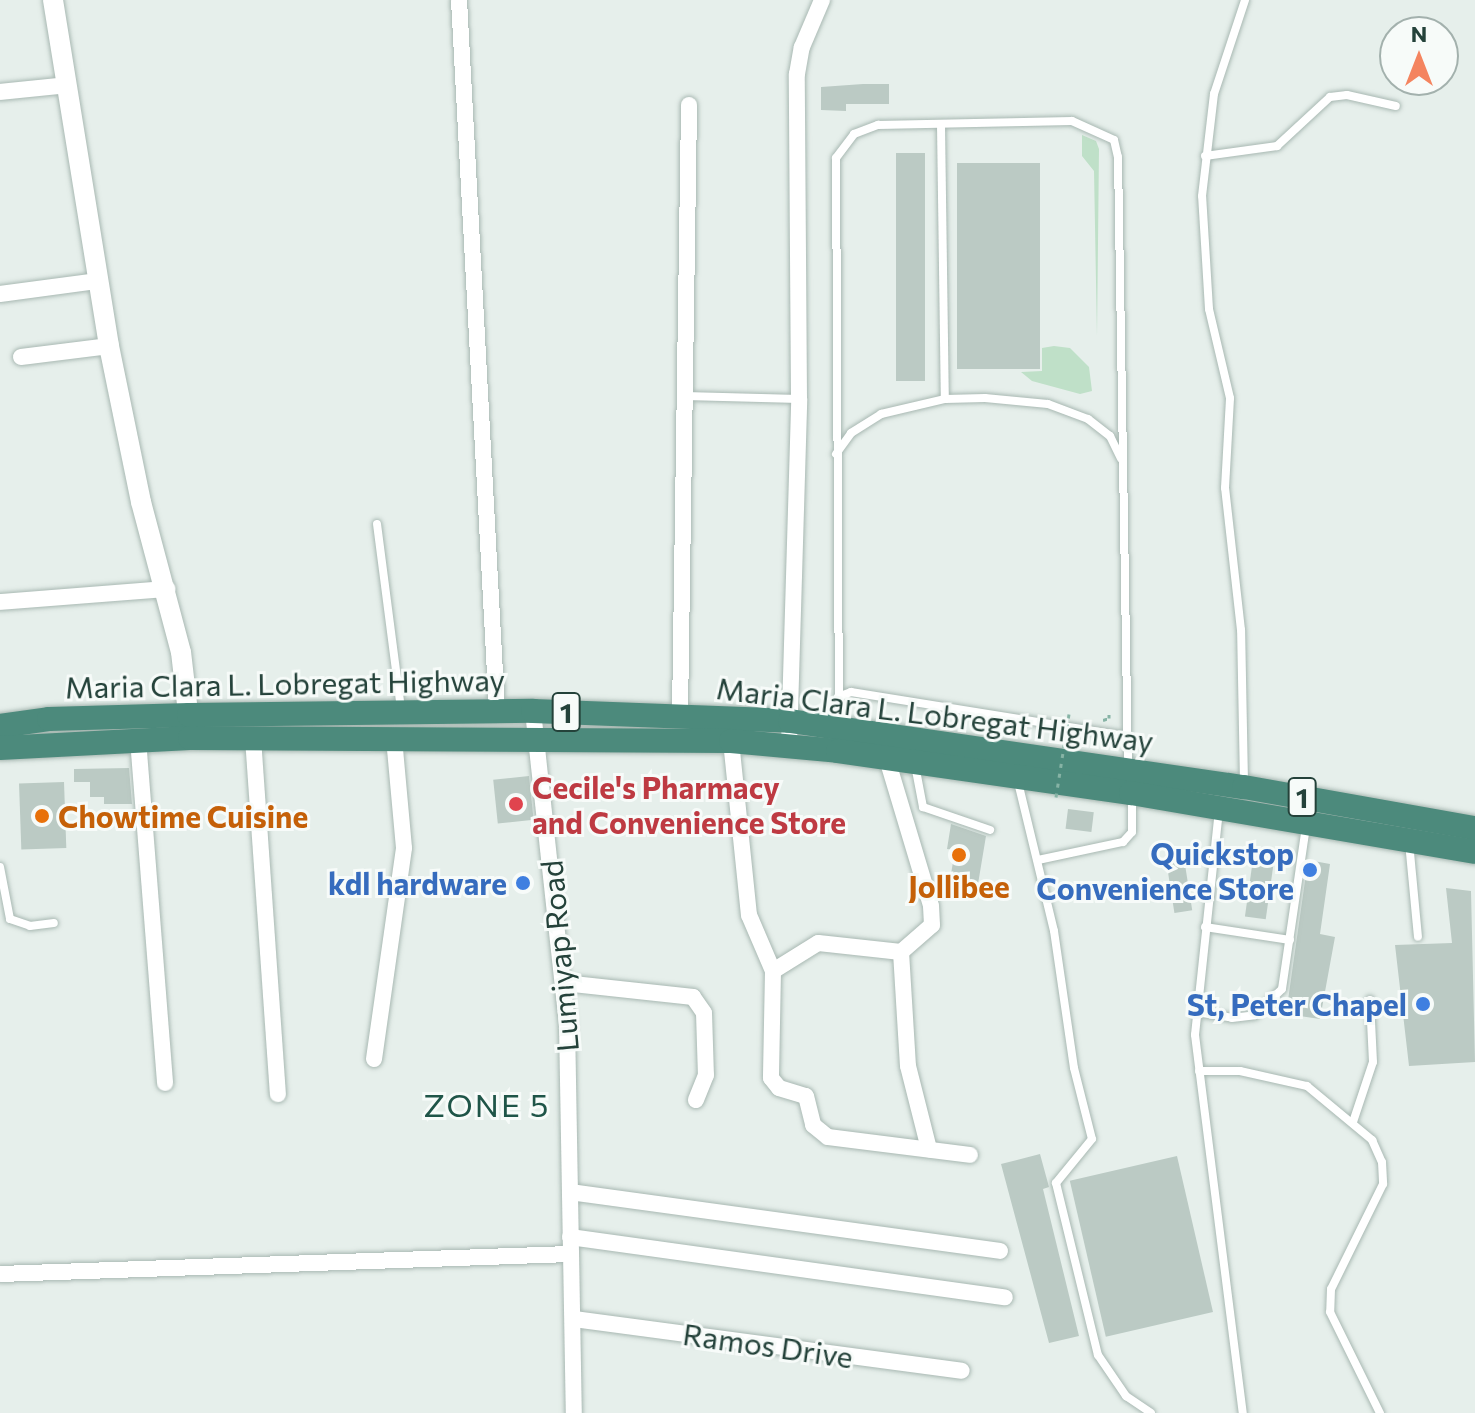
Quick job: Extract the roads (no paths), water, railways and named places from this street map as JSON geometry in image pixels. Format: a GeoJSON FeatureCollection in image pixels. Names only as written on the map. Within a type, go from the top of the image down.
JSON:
{"type":"FeatureCollection","features":[{"type":"Feature","properties":{"kind":"highway","name":"Maria Clara L. Lobregat Highway"},"geometry":{"type":"LineString","coordinates":[[0,726],[49,719],[190,726],[401,713],[533,711],[680,714],[790,733],[1130,781],[1219,810],[1475,852]]}},
{"type":"Feature","properties":{"kind":"highway","name":"Maria Clara L. Lobregat Highway"},"geometry":{"type":"LineString","coordinates":[[0,748],[138,739],[190,726],[253,738],[731,741],[790,733]]}},
{"type":"Feature","properties":{"kind":"highway","name":"Maria Clara L. Lobregat Highway"},"geometry":{"type":"LineString","coordinates":[[839,739],[887,759],[1017,778],[1244,787],[1475,828]]}},
{"type":"Feature","properties":{"kind":"street"},"geometry":{"type":"LineString","coordinates":[[53,0],[109,346],[141,502],[167,589],[190,726]]}},
{"type":"Feature","properties":{"kind":"street"},"geometry":{"type":"LineString","coordinates":[[459,0],[497,712]]}},
{"type":"Feature","properties":{"kind":"street"},"geometry":{"type":"LineString","coordinates":[[790,733],[799,399],[797,74],[802,47],[822,0]]}},
{"type":"Feature","properties":{"kind":"street"},"geometry":{"type":"LineString","coordinates":[[0,92],[68,85]]}},
{"type":"Feature","properties":{"kind":"street"},"geometry":{"type":"LineString","coordinates":[[680,714],[689,105]]}},
{"type":"Feature","properties":{"kind":"street"},"geometry":{"type":"LineString","coordinates":[[0,294],[98,281]]}},
{"type":"Feature","properties":{"kind":"street"},"geometry":{"type":"LineString","coordinates":[[21,357],[109,346]]}},
{"type":"Feature","properties":{"kind":"street"},"geometry":{"type":"LineString","coordinates":[[0,602],[167,589]]}},
{"type":"Feature","properties":{"kind":"street","name":"Lumiyap Road"},"geometry":{"type":"LineString","coordinates":[[533,711],[564,983],[574,1413]]}},
{"type":"Feature","properties":{"kind":"street"},"geometry":{"type":"LineString","coordinates":[[253,738],[278,1094]]}},
{"type":"Feature","properties":{"kind":"street"},"geometry":{"type":"LineString","coordinates":[[138,739],[165,1083]]}},
{"type":"Feature","properties":{"kind":"street"},"geometry":{"type":"LineString","coordinates":[[374,1059],[404,848],[394,739]]}},
{"type":"Feature","properties":{"kind":"street"},"geometry":{"type":"LineString","coordinates":[[731,741],[749,915],[773,971],[769,1068],[774,1084],[806,1096],[813,1125],[828,1137],[970,1155]]}},
{"type":"Feature","properties":{"kind":"street"},"geometry":{"type":"LineString","coordinates":[[773,971],[818,943],[901,952],[928,931],[933,917],[887,759]]}},
{"type":"Feature","properties":{"kind":"street"},"geometry":{"type":"LineString","coordinates":[[901,952],[908,1066],[929,1149]]}},
{"type":"Feature","properties":{"kind":"street"},"geometry":{"type":"LineString","coordinates":[[564,983],[693,997],[704,1013],[706,1061],[696,1100]]}},
{"type":"Feature","properties":{"kind":"street"},"geometry":{"type":"LineString","coordinates":[[570,1192],[1000,1251]]}},
{"type":"Feature","properties":{"kind":"street"},"geometry":{"type":"LineString","coordinates":[[0,1274],[570,1246],[1005,1297]]}},
{"type":"Feature","properties":{"kind":"street","name":"Ramos Drive"},"geometry":{"type":"LineString","coordinates":[[574,1319],[962,1371]]}},
{"type":"Feature","properties":{"kind":"lane"},"geometry":{"type":"LineString","coordinates":[[1244,787],[1241,630],[1225,488],[1230,398],[1209,309],[1205,156],[1214,94],[1245,0]]}},
{"type":"Feature","properties":{"kind":"lane"},"geometry":{"type":"LineString","coordinates":[[1205,156],[1277,146],[1330,97],[1347,95],[1396,106]]}},
{"type":"Feature","properties":{"kind":"lane"},"geometry":{"type":"LineString","coordinates":[[839,739],[836,158],[854,134],[878,125],[1072,121],[1114,140],[1127,736],[1132,832],[1123,842],[1038,860]]}},
{"type":"Feature","properties":{"kind":"lane"},"geometry":{"type":"LineString","coordinates":[[941,125],[945,399]]}},
{"type":"Feature","properties":{"kind":"lane"},"geometry":{"type":"LineString","coordinates":[[684,396],[799,399]]}},
{"type":"Feature","properties":{"kind":"lane"},"geometry":{"type":"LineString","coordinates":[[836,454],[851,433],[881,414],[945,399],[1048,404],[1088,419],[1110,436],[1122,461]]}},
{"type":"Feature","properties":{"kind":"lane"},"geometry":{"type":"LineString","coordinates":[[377,524],[401,713]]}},
{"type":"Feature","properties":{"kind":"lane"},"geometry":{"type":"LineString","coordinates":[[838,697],[851,692],[1127,736]]}},
{"type":"Feature","properties":{"kind":"lane"},"geometry":{"type":"LineString","coordinates":[[915,763],[923,807],[990,830]]}},
{"type":"Feature","properties":{"kind":"lane"},"geometry":{"type":"LineString","coordinates":[[1017,778],[1062,966],[1074,1068],[1092,1139],[1056,1183],[1098,1355],[1126,1396],[1151,1413]]}},
{"type":"Feature","properties":{"kind":"lane"},"geometry":{"type":"LineString","coordinates":[[1219,810],[1196,1012],[1199,1071],[1243,1413]]}},
{"type":"Feature","properties":{"kind":"lane"},"geometry":{"type":"LineString","coordinates":[[1196,1012],[1232,1018],[1268,1007],[1282,989],[1306,825]]}},
{"type":"Feature","properties":{"kind":"lane"},"geometry":{"type":"LineString","coordinates":[[1409,841],[1418,937]]}},
{"type":"Feature","properties":{"kind":"lane"},"geometry":{"type":"LineString","coordinates":[[0,867],[10,919],[30,926],[54,923]]}},
{"type":"Feature","properties":{"kind":"lane"},"geometry":{"type":"LineString","coordinates":[[1205,927],[1290,940]]}},
{"type":"Feature","properties":{"kind":"lane"},"geometry":{"type":"LineString","coordinates":[[1353,1122],[1373,1062],[1370,1000]]}},
{"type":"Feature","properties":{"kind":"lane"},"geometry":{"type":"LineString","coordinates":[[1199,1071],[1240,1071],[1307,1086],[1372,1140],[1382,1162],[1383,1184],[1335,1278],[1330,1312],[1380,1413]]}},
{"type":"Feature","properties":{"kind":"place","name":"Cecile's Pharmacy and Convenience Store"},"geometry":{"type":"Point","coordinates":[516,804]}},
{"type":"Feature","properties":{"kind":"place","name":"Chowtime Cuisine"},"geometry":{"type":"Point","coordinates":[42,816]}},
{"type":"Feature","properties":{"kind":"place","name":"Jollibee"},"geometry":{"type":"Point","coordinates":[959,855]}},
{"type":"Feature","properties":{"kind":"place","name":"Quickstop Convenience Store"},"geometry":{"type":"Point","coordinates":[1310,870]}},
{"type":"Feature","properties":{"kind":"place","name":"kdl hardware"},"geometry":{"type":"Point","coordinates":[523,883]}},
{"type":"Feature","properties":{"kind":"place","name":"St, Peter Chapel"},"geometry":{"type":"Point","coordinates":[1423,1004]}},
{"type":"Feature","properties":{"kind":"district","name":"ZONE 5"},"geometry":{"type":"Point","coordinates":[487,1104]}}]}
